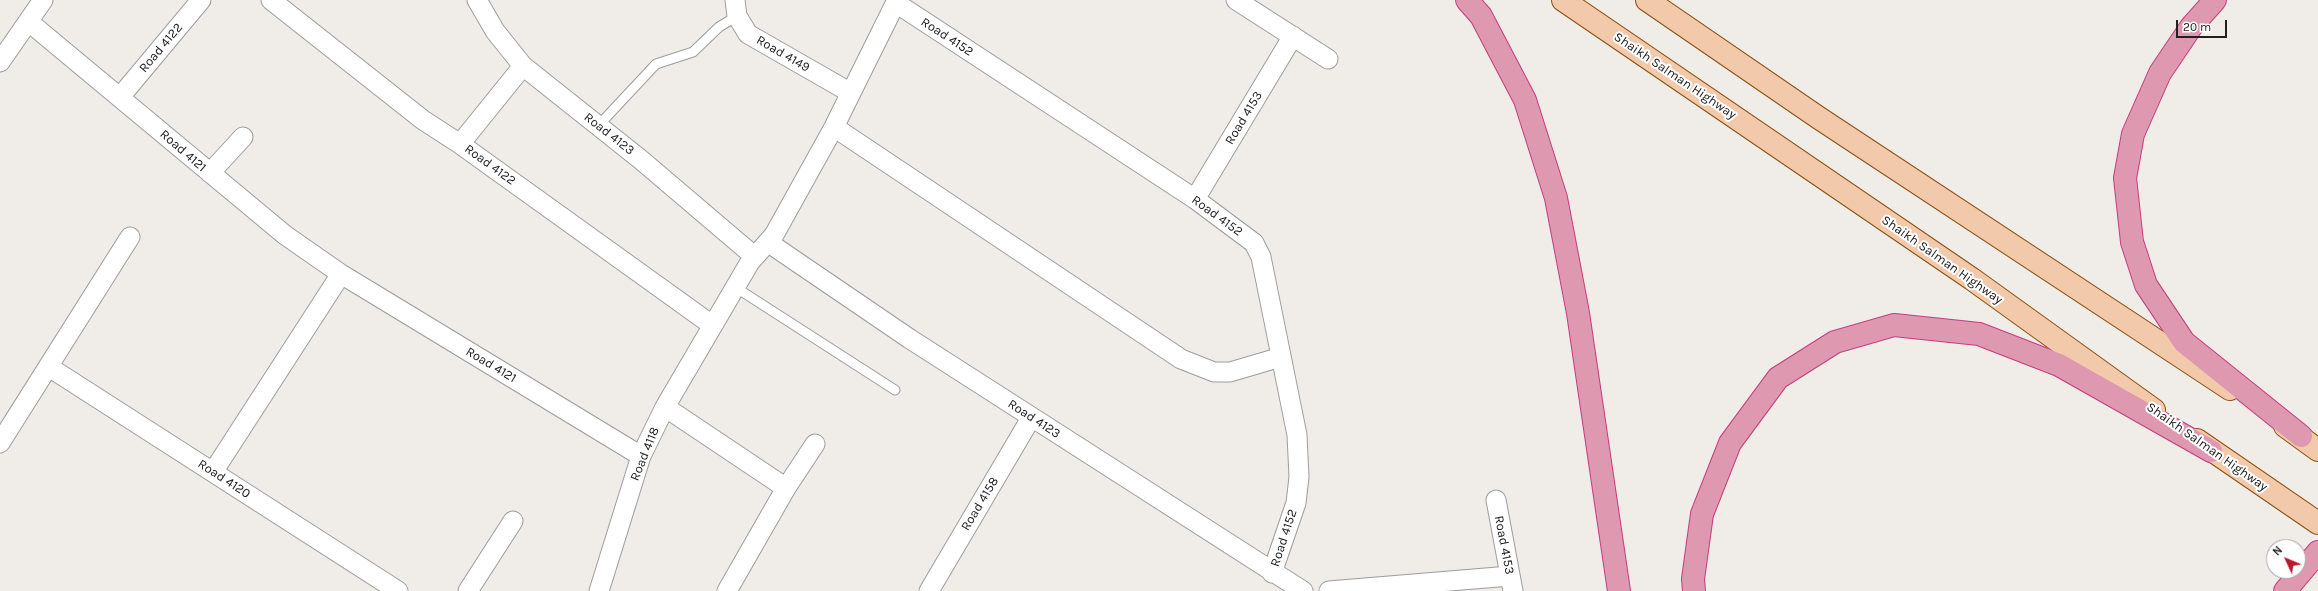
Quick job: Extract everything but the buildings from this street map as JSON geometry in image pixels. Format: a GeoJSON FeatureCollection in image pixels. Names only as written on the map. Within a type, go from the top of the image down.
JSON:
{"type":"FeatureCollection","features":[{"type":"Feature","properties":{"kind":"highway"},"geometry":{"type":"LineString","coordinates":[[1467,0],[1482,16],[1525,100],[1556,198],[1578,313],[1619,591]]}},
{"type":"Feature","properties":{"kind":"highway"},"geometry":{"type":"LineString","coordinates":[[2215,0],[2191,26],[2160,73],[2133,134],[2125,178],[2132,242],[2146,285],[2184,342],[2301,436]]}},
{"type":"Feature","properties":{"kind":"highway"},"geometry":{"type":"LineString","coordinates":[[1694,591],[1693,579],[1702,514],[1730,443],[1778,378],[1835,342],[1894,325],[1979,334],[2058,365],[2211,450]]}},
{"type":"Feature","properties":{"kind":"highway"},"geometry":{"type":"LineString","coordinates":[[2285,591],[2318,552]]}},
{"type":"Feature","properties":{"kind":"main road","name":"Shaikh Salman Highway"},"geometry":{"type":"LineString","coordinates":[[1563,0],[1972,279],[2211,450],[2310,518]]}},
{"type":"Feature","properties":{"kind":"main road"},"geometry":{"type":"LineString","coordinates":[[1647,0],[1819,118],[2301,436],[2318,450]]}},
{"type":"Feature","properties":{"kind":"street"},"geometry":{"type":"LineString","coordinates":[[0,61],[29,22],[43,0]]}},
{"type":"Feature","properties":{"kind":"street","name":"Road 4122"},"geometry":{"type":"LineString","coordinates":[[120,97],[201,0]]}},
{"type":"Feature","properties":{"kind":"street","name":"Road 4122"},"geometry":{"type":"LineString","coordinates":[[271,0],[423,120],[460,144],[712,325]]}},
{"type":"Feature","properties":{"kind":"street","name":"Road 4123"},"geometry":{"type":"LineString","coordinates":[[476,0],[495,31],[523,66],[640,159],[754,256]]}},
{"type":"Feature","properties":{"kind":"street"},"geometry":{"type":"LineString","coordinates":[[1236,0],[1328,59]]}},
{"type":"Feature","properties":{"kind":"street"},"geometry":{"type":"LineString","coordinates":[[712,325],[754,256],[769,242],[834,127],[896,2]]}},
{"type":"Feature","properties":{"kind":"street","name":"Road 4152"},"geometry":{"type":"LineString","coordinates":[[896,2],[1195,199],[1254,243],[1261,257],[1297,435],[1298,477],[1296,503],[1272,573]]}},
{"type":"Feature","properties":{"kind":"street","name":"Road 4149"},"geometry":{"type":"LineString","coordinates":[[736,8],[741,26],[757,40],[851,93]]}},
{"type":"Feature","properties":{"kind":"street","name":"Road 4121"},"geometry":{"type":"LineString","coordinates":[[29,22],[285,235],[341,274],[641,456]]}},
{"type":"Feature","properties":{"kind":"street","name":"Road 4153"},"geometry":{"type":"LineString","coordinates":[[1195,199],[1293,36]]}},
{"type":"Feature","properties":{"kind":"street"},"geometry":{"type":"LineString","coordinates":[[460,144],[523,66]]}},
{"type":"Feature","properties":{"kind":"street"},"geometry":{"type":"LineString","coordinates":[[834,127],[1181,359],[1214,372],[1225,372],[1281,357]]}},
{"type":"Feature","properties":{"kind":"street"},"geometry":{"type":"LineString","coordinates":[[210,173],[243,136]]}},
{"type":"Feature","properties":{"kind":"street"},"geometry":{"type":"LineString","coordinates":[[0,443],[130,237]]}},
{"type":"Feature","properties":{"kind":"street","name":"Road 4123"},"geometry":{"type":"LineString","coordinates":[[769,242],[910,339],[1272,573],[1303,591]]}},
{"type":"Feature","properties":{"kind":"street"},"geometry":{"type":"LineString","coordinates":[[214,472],[341,274]]}},
{"type":"Feature","properties":{"kind":"street","name":"Road 4118"},"geometry":{"type":"LineString","coordinates":[[599,591],[641,456],[665,407],[712,325]]}},
{"type":"Feature","properties":{"kind":"street","name":"Road 4120"},"geometry":{"type":"LineString","coordinates":[[49,367],[398,591]]}},
{"type":"Feature","properties":{"kind":"street"},"geometry":{"type":"LineString","coordinates":[[665,407],[786,488]]}},
{"type":"Feature","properties":{"kind":"street","name":"Road 4158"},"geometry":{"type":"LineString","coordinates":[[929,591],[1031,418]]}},
{"type":"Feature","properties":{"kind":"street"},"geometry":{"type":"LineString","coordinates":[[727,591],[786,488],[815,444]]}},
{"type":"Feature","properties":{"kind":"street","name":"Road 4153"},"geometry":{"type":"LineString","coordinates":[[1496,500],[1511,583]]}},
{"type":"Feature","properties":{"kind":"street"},"geometry":{"type":"LineString","coordinates":[[468,591],[513,521]]}},
{"type":"Feature","properties":{"kind":"street"},"geometry":{"type":"LineString","coordinates":[[1329,591],[1511,583]]}},
{"type":"Feature","properties":{"kind":"lane"},"geometry":{"type":"LineString","coordinates":[[598,126],[656,64],[692,52],[719,27],[736,8]]}},
{"type":"Feature","properties":{"kind":"lane"},"geometry":{"type":"LineString","coordinates":[[735,287],[895,390]]}}]}
